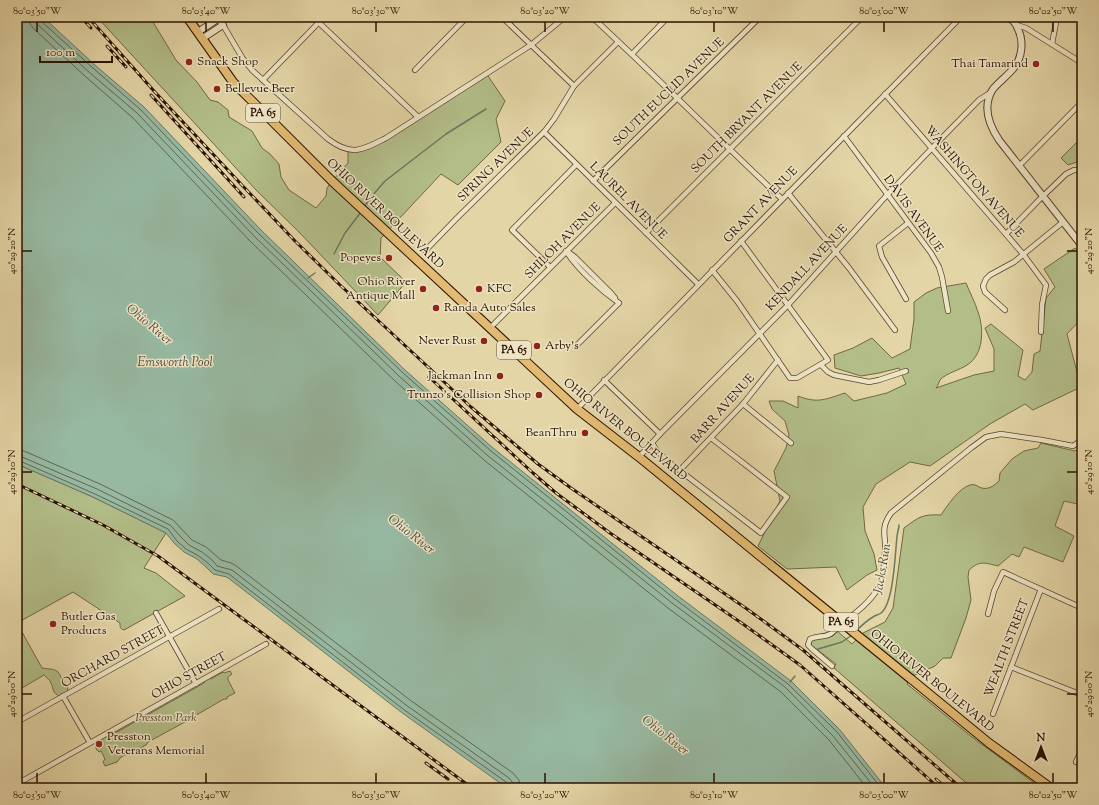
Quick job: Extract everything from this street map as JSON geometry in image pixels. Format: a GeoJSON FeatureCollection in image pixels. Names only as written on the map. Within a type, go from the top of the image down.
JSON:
{"type":"FeatureCollection","features":[{"type":"Feature","properties":{"kind":"highway","name":"OHIO RIVER BOULEVARD"},"geometry":{"type":"LineString","coordinates":[[187,17],[233,82],[244,94],[332,181],[577,408],[989,743],[1051,788]]}},
{"type":"Feature","properties":{"kind":"street"},"geometry":{"type":"LineString","coordinates":[[200,35],[219,17],[243,59],[263,80],[337,146],[348,150],[357,151],[386,138],[531,45],[565,17]]}},
{"type":"Feature","properties":{"kind":"street"},"geometry":{"type":"LineString","coordinates":[[312,17],[418,117]]}},
{"type":"Feature","properties":{"kind":"street"},"geometry":{"type":"LineString","coordinates":[[263,80],[324,17]]}},
{"type":"Feature","properties":{"kind":"street"},"geometry":{"type":"LineString","coordinates":[[415,70],[467,17]]}},
{"type":"Feature","properties":{"kind":"street"},"geometry":{"type":"LineString","coordinates":[[502,17],[574,86]]}},
{"type":"Feature","properties":{"kind":"street"},"geometry":{"type":"LineString","coordinates":[[592,17],[632,54],[729,150],[782,199]]}},
{"type":"Feature","properties":{"kind":"street"},"geometry":{"type":"LineString","coordinates":[[632,54],[668,17]]}},
{"type":"Feature","properties":{"kind":"street","name":"SOUTH EUCLID AVENUE"},"geometry":{"type":"LineString","coordinates":[[593,181],[760,17]]}},
{"type":"Feature","properties":{"kind":"street","name":"SOUTH BRYANT AVENUE"},"geometry":{"type":"LineString","coordinates":[[646,233],[862,17]]}},
{"type":"Feature","properties":{"kind":"street","name":"GRANT AVENUE"},"geometry":{"type":"LineString","coordinates":[[577,408],[961,17]]}},
{"type":"Feature","properties":{"kind":"street"},"geometry":{"type":"LineString","coordinates":[[1009,17],[1017,25],[1026,28],[1082,64]]}},
{"type":"Feature","properties":{"kind":"street"},"geometry":{"type":"LineString","coordinates":[[1052,44],[1057,17]]}},
{"type":"Feature","properties":{"kind":"street"},"geometry":{"type":"LineString","coordinates":[[200,35],[224,25]]}},
{"type":"Feature","properties":{"kind":"street"},"geometry":{"type":"LineString","coordinates":[[1017,25],[1022,46],[1020,55],[1014,69],[990,93],[988,114],[991,126],[999,140],[1082,246]]}},
{"type":"Feature","properties":{"kind":"street","name":"SPRING AVENUE"},"geometry":{"type":"LineString","coordinates":[[425,251],[456,218],[544,132],[554,119],[574,86],[618,42]]}},
{"type":"Feature","properties":{"kind":"street","name":"KENDALL AVENUE"},"geometry":{"type":"LineString","coordinates":[[639,457],[788,305],[932,148],[979,100],[990,93]]}},
{"type":"Feature","properties":{"kind":"street","name":"WASHINGTON AVENUE"},"geometry":{"type":"LineString","coordinates":[[885,94],[1023,254],[1046,285],[1042,311],[1041,332]]}},
{"type":"Feature","properties":{"kind":"street"},"geometry":{"type":"LineString","coordinates":[[1019,166],[1082,102]]}},
{"type":"Feature","properties":{"kind":"street","name":"LAUREL AVENUE"},"geometry":{"type":"LineString","coordinates":[[544,132],[698,284]]}},
{"type":"Feature","properties":{"kind":"street","name":"DAVIS AVENUE"},"geometry":{"type":"LineString","coordinates":[[844,136],[931,253],[939,267],[942,277],[948,311]]}},
{"type":"Feature","properties":{"kind":"street"},"geometry":{"type":"LineString","coordinates":[[550,267],[512,230],[576,165]]}},
{"type":"Feature","properties":{"kind":"street"},"geometry":{"type":"LineString","coordinates":[[1006,234],[1066,174],[1074,170],[1082,172]]}},
{"type":"Feature","properties":{"kind":"street"},"geometry":{"type":"LineString","coordinates":[[788,193],[836,252],[895,330]]}},
{"type":"Feature","properties":{"kind":"street","name":"SHILOH AVENUE"},"geometry":{"type":"LineString","coordinates":[[490,328],[615,202]]}},
{"type":"Feature","properties":{"kind":"street"},"geometry":{"type":"LineString","coordinates":[[1005,310],[985,292],[983,286],[986,279],[990,275],[1014,262],[1063,222]]}},
{"type":"Feature","properties":{"kind":"street"},"geometry":{"type":"LineString","coordinates":[[906,299],[882,257],[879,246],[908,223]]}},
{"type":"Feature","properties":{"kind":"street"},"geometry":{"type":"LineString","coordinates":[[712,270],[737,301],[790,378],[797,378],[828,360],[741,241]]}},
{"type":"Feature","properties":{"kind":"street"},"geometry":{"type":"LineString","coordinates":[[566,252],[575,257],[619,303],[578,344]]}},
{"type":"Feature","properties":{"kind":"street","name":"BARR AVENUE"},"geometry":{"type":"LineString","coordinates":[[680,470],[743,404],[778,360]]}},
{"type":"Feature","properties":{"kind":"street"},"geometry":{"type":"LineString","coordinates":[[821,365],[828,372],[834,375],[868,382],[906,371]]}},
{"type":"Feature","properties":{"kind":"street"},"geometry":{"type":"LineString","coordinates":[[604,380],[660,434]]}},
{"type":"Feature","properties":{"kind":"street"},"geometry":{"type":"LineString","coordinates":[[743,404],[791,443]]}},
{"type":"Feature","properties":{"kind":"street"},"geometry":{"type":"LineString","coordinates":[[832,666],[808,645],[810,639],[815,636],[830,634],[862,608],[879,586],[884,567],[884,529],[886,521],[891,513],[971,448],[986,438],[1001,434],[1073,446],[1082,440]]}},
{"type":"Feature","properties":{"kind":"street"},"geometry":{"type":"LineString","coordinates":[[652,443],[657,451],[670,463],[761,533],[787,497],[711,438]]}},
{"type":"Feature","properties":{"kind":"street"},"geometry":{"type":"LineString","coordinates":[[988,614],[994,591],[1003,572],[1082,608]]}},
{"type":"Feature","properties":{"kind":"street","name":"WEALTH STREET"},"geometry":{"type":"LineString","coordinates":[[993,714],[1041,589]]}},
{"type":"Feature","properties":{"kind":"street","name":"ORCHARD STREET"},"geometry":{"type":"LineString","coordinates":[[17,722],[218,609]]}},
{"type":"Feature","properties":{"kind":"street"},"geometry":{"type":"LineString","coordinates":[[156,613],[196,684]]}},
{"type":"Feature","properties":{"kind":"street","name":"OHIO STREET"},"geometry":{"type":"LineString","coordinates":[[17,784],[266,644]]}},
{"type":"Feature","properties":{"kind":"street"},"geometry":{"type":"LineString","coordinates":[[1010,667],[1082,695]]}},
{"type":"Feature","properties":{"kind":"street"},"geometry":{"type":"LineString","coordinates":[[63,696],[90,744]]}},
{"type":"Feature","properties":{"kind":"street"},"geometry":{"type":"LineString","coordinates":[[1076,762],[1082,749]]}},
{"type":"Feature","properties":{"kind":"green space"},"geometry":{"type":"Polygon","coordinates":[[[97,17],[150,17],[176,60],[197,82],[210,100],[218,102],[228,110],[229,117],[252,131],[262,148],[279,164],[281,177],[289,190],[316,208],[326,196],[327,188],[348,163],[348,150],[373,144],[486,73],[505,101],[496,119],[501,142],[458,185],[441,174],[381,238],[380,257],[406,282],[378,315],[298,231],[257,191],[97,17]]]}},
{"type":"Feature","properties":{"kind":"green space"},"geometry":{"type":"Polygon","coordinates":[[[1077,142],[1082,144],[1082,165],[1077,162],[1068,165],[1061,158],[1077,142]]]}},
{"type":"Feature","properties":{"kind":"green space"},"geometry":{"type":"Polygon","coordinates":[[[1075,248],[1082,256],[1082,318],[1067,334],[1081,387],[1033,410],[1025,404],[990,424],[930,466],[910,462],[876,484],[863,507],[865,531],[874,554],[877,570],[867,575],[847,590],[836,567],[787,569],[758,546],[780,501],[774,471],[786,448],[789,435],[785,421],[772,409],[769,401],[783,401],[798,408],[798,396],[811,400],[822,400],[845,393],[854,401],[887,393],[906,384],[899,368],[861,376],[835,368],[834,355],[853,348],[872,338],[892,358],[910,349],[914,319],[914,302],[926,293],[937,288],[966,283],[980,318],[982,333],[980,348],[973,361],[964,367],[949,373],[940,380],[936,388],[974,375],[994,371],[994,349],[985,328],[991,324],[1023,350],[1018,376],[1025,380],[1032,372],[1034,354],[1040,351],[1046,298],[1055,287],[1044,269],[1075,248]]]}},
{"type":"Feature","properties":{"kind":"green space"},"geometry":{"type":"Polygon","coordinates":[[[1041,443],[1075,451],[1082,446],[1082,505],[1064,501],[1055,526],[1074,536],[1063,562],[1024,547],[1019,557],[1012,554],[998,566],[983,563],[976,565],[969,570],[968,577],[971,600],[951,658],[943,658],[935,666],[915,675],[907,684],[972,737],[1041,788],[972,788],[834,668],[836,664],[811,645],[812,641],[833,636],[837,631],[852,644],[863,633],[885,622],[893,608],[904,528],[921,517],[941,515],[954,498],[970,485],[982,488],[993,486],[999,481],[1000,473],[1012,459],[1024,451],[1038,448],[1041,443]]]}},
{"type":"Feature","properties":{"kind":"green space"},"geometry":{"type":"Polygon","coordinates":[[[17,464],[93,497],[166,533],[144,568],[156,573],[185,596],[124,630],[120,628],[120,623],[73,592],[17,623],[17,464]]]}},
{"type":"Feature","properties":{"kind":"green space"},"geometry":{"type":"Polygon","coordinates":[[[17,623],[42,668],[57,671],[68,687],[67,693],[61,697],[54,692],[49,680],[44,675],[17,691],[17,623]]]}},
{"type":"Feature","properties":{"kind":"green space","name":"Presston Park"},"geometry":{"type":"Polygon","coordinates":[[[230,671],[232,674],[228,677],[228,680],[235,693],[227,697],[227,699],[224,699],[148,742],[146,745],[121,757],[117,762],[105,766],[103,762],[105,759],[101,751],[99,752],[96,749],[96,743],[99,742],[100,738],[113,731],[117,732],[204,683],[205,680],[209,678],[211,679],[223,672],[230,671]]]}},
{"type":"Feature","properties":{"kind":"water","name":"Emsworth Pool"},"geometry":{"type":"Polygon","coordinates":[[[17,17],[43,17],[96,66],[144,107],[261,230],[405,370],[493,448],[678,596],[791,681],[840,730],[886,788],[507,788],[401,712],[227,577],[213,574],[197,559],[184,552],[166,533],[93,497],[17,464],[17,17]]]}},
{"type":"Feature","properties":{"kind":"waterway"},"geometry":{"type":"LineString","coordinates":[[364,207],[385,181],[446,134],[486,109]]}},
{"type":"Feature","properties":{"kind":"waterway"},"geometry":{"type":"LineString","coordinates":[[334,254],[345,233],[361,212]]}},
{"type":"Feature","properties":{"kind":"waterway"},"geometry":{"type":"LineString","coordinates":[[308,278],[315,273]]}},
{"type":"Feature","properties":{"kind":"waterway","name":"Jacks Run"},"geometry":{"type":"LineString","coordinates":[[856,631],[868,620],[881,613],[889,599],[899,525]]}},
{"type":"Feature","properties":{"kind":"waterway","name":"Jacks Run"},"geometry":{"type":"LineString","coordinates":[[818,649],[842,642],[852,635]]}},
{"type":"Feature","properties":{"kind":"waterway","name":"Jacks Run"},"geometry":{"type":"LineString","coordinates":[[790,682],[795,676]]}},
{"type":"Feature","properties":{"kind":"railway"},"geometry":{"type":"LineString","coordinates":[[81,17],[91,28]]}},
{"type":"Feature","properties":{"kind":"railway"},"geometry":{"type":"LineString","coordinates":[[88,17],[154,91],[295,241],[471,407],[538,464],[747,609],[803,650],[961,788]]}},
{"type":"Feature","properties":{"kind":"railway"},"geometry":{"type":"LineString","coordinates":[[107,46],[126,67]]}},
{"type":"Feature","properties":{"kind":"railway"},"geometry":{"type":"LineString","coordinates":[[151,95],[244,197]]}},
{"type":"Feature","properties":{"kind":"railway"},"geometry":{"type":"LineString","coordinates":[[429,377],[556,493],[610,533],[800,665],[939,788]]}},
{"type":"Feature","properties":{"kind":"railway"},"geometry":{"type":"LineString","coordinates":[[17,484],[103,525],[158,556],[472,788]]}},
{"type":"Feature","properties":{"kind":"railway"},"geometry":{"type":"LineString","coordinates":[[426,763],[448,779]]}},
{"type":"Feature","properties":{"kind":"railway"},"geometry":{"type":"LineString","coordinates":[[936,779],[946,788]]}},
{"type":"Feature","properties":{"kind":"place","name":"Snack Shop"},"geometry":{"type":"Point","coordinates":[189,62]}},
{"type":"Feature","properties":{"kind":"place","name":"Thai Tamarind"},"geometry":{"type":"Point","coordinates":[1036,64]}},
{"type":"Feature","properties":{"kind":"place","name":"Bellevue Beer"},"geometry":{"type":"Point","coordinates":[217,89]}},
{"type":"Feature","properties":{"kind":"place","name":"Popeyes"},"geometry":{"type":"Point","coordinates":[389,258]}},
{"type":"Feature","properties":{"kind":"place","name":"Ohio River Antique Mall"},"geometry":{"type":"Point","coordinates":[423,289]}},
{"type":"Feature","properties":{"kind":"place","name":"KFC"},"geometry":{"type":"Point","coordinates":[479,289]}},
{"type":"Feature","properties":{"kind":"place","name":"Randa Auto Sales"},"geometry":{"type":"Point","coordinates":[436,308]}},
{"type":"Feature","properties":{"kind":"place","name":"Never Rust"},"geometry":{"type":"Point","coordinates":[484,341]}},
{"type":"Feature","properties":{"kind":"place","name":"Arby's"},"geometry":{"type":"Point","coordinates":[537,346]}},
{"type":"Feature","properties":{"kind":"place","name":"Jackman Inn"},"geometry":{"type":"Point","coordinates":[500,376]}},
{"type":"Feature","properties":{"kind":"place","name":"Trunzo's Collision Shop"},"geometry":{"type":"Point","coordinates":[539,395]}},
{"type":"Feature","properties":{"kind":"place","name":"BeanThru"},"geometry":{"type":"Point","coordinates":[585,433]}},
{"type":"Feature","properties":{"kind":"place","name":"Butler Gas Products"},"geometry":{"type":"Point","coordinates":[53,624]}},
{"type":"Feature","properties":{"kind":"place","name":"Presston Veterans Memorial"},"geometry":{"type":"Point","coordinates":[99,744]}},
{"type":"Feature","properties":{"kind":"water label","name":"Ohio River"},"geometry":{"type":"Point","coordinates":[149,325]}},
{"type":"Feature","properties":{"kind":"water label","name":"Ohio River"},"geometry":{"type":"Point","coordinates":[411,535]}},
{"type":"Feature","properties":{"kind":"water label","name":"Ohio River"},"geometry":{"type":"Point","coordinates":[665,736]}}]}
